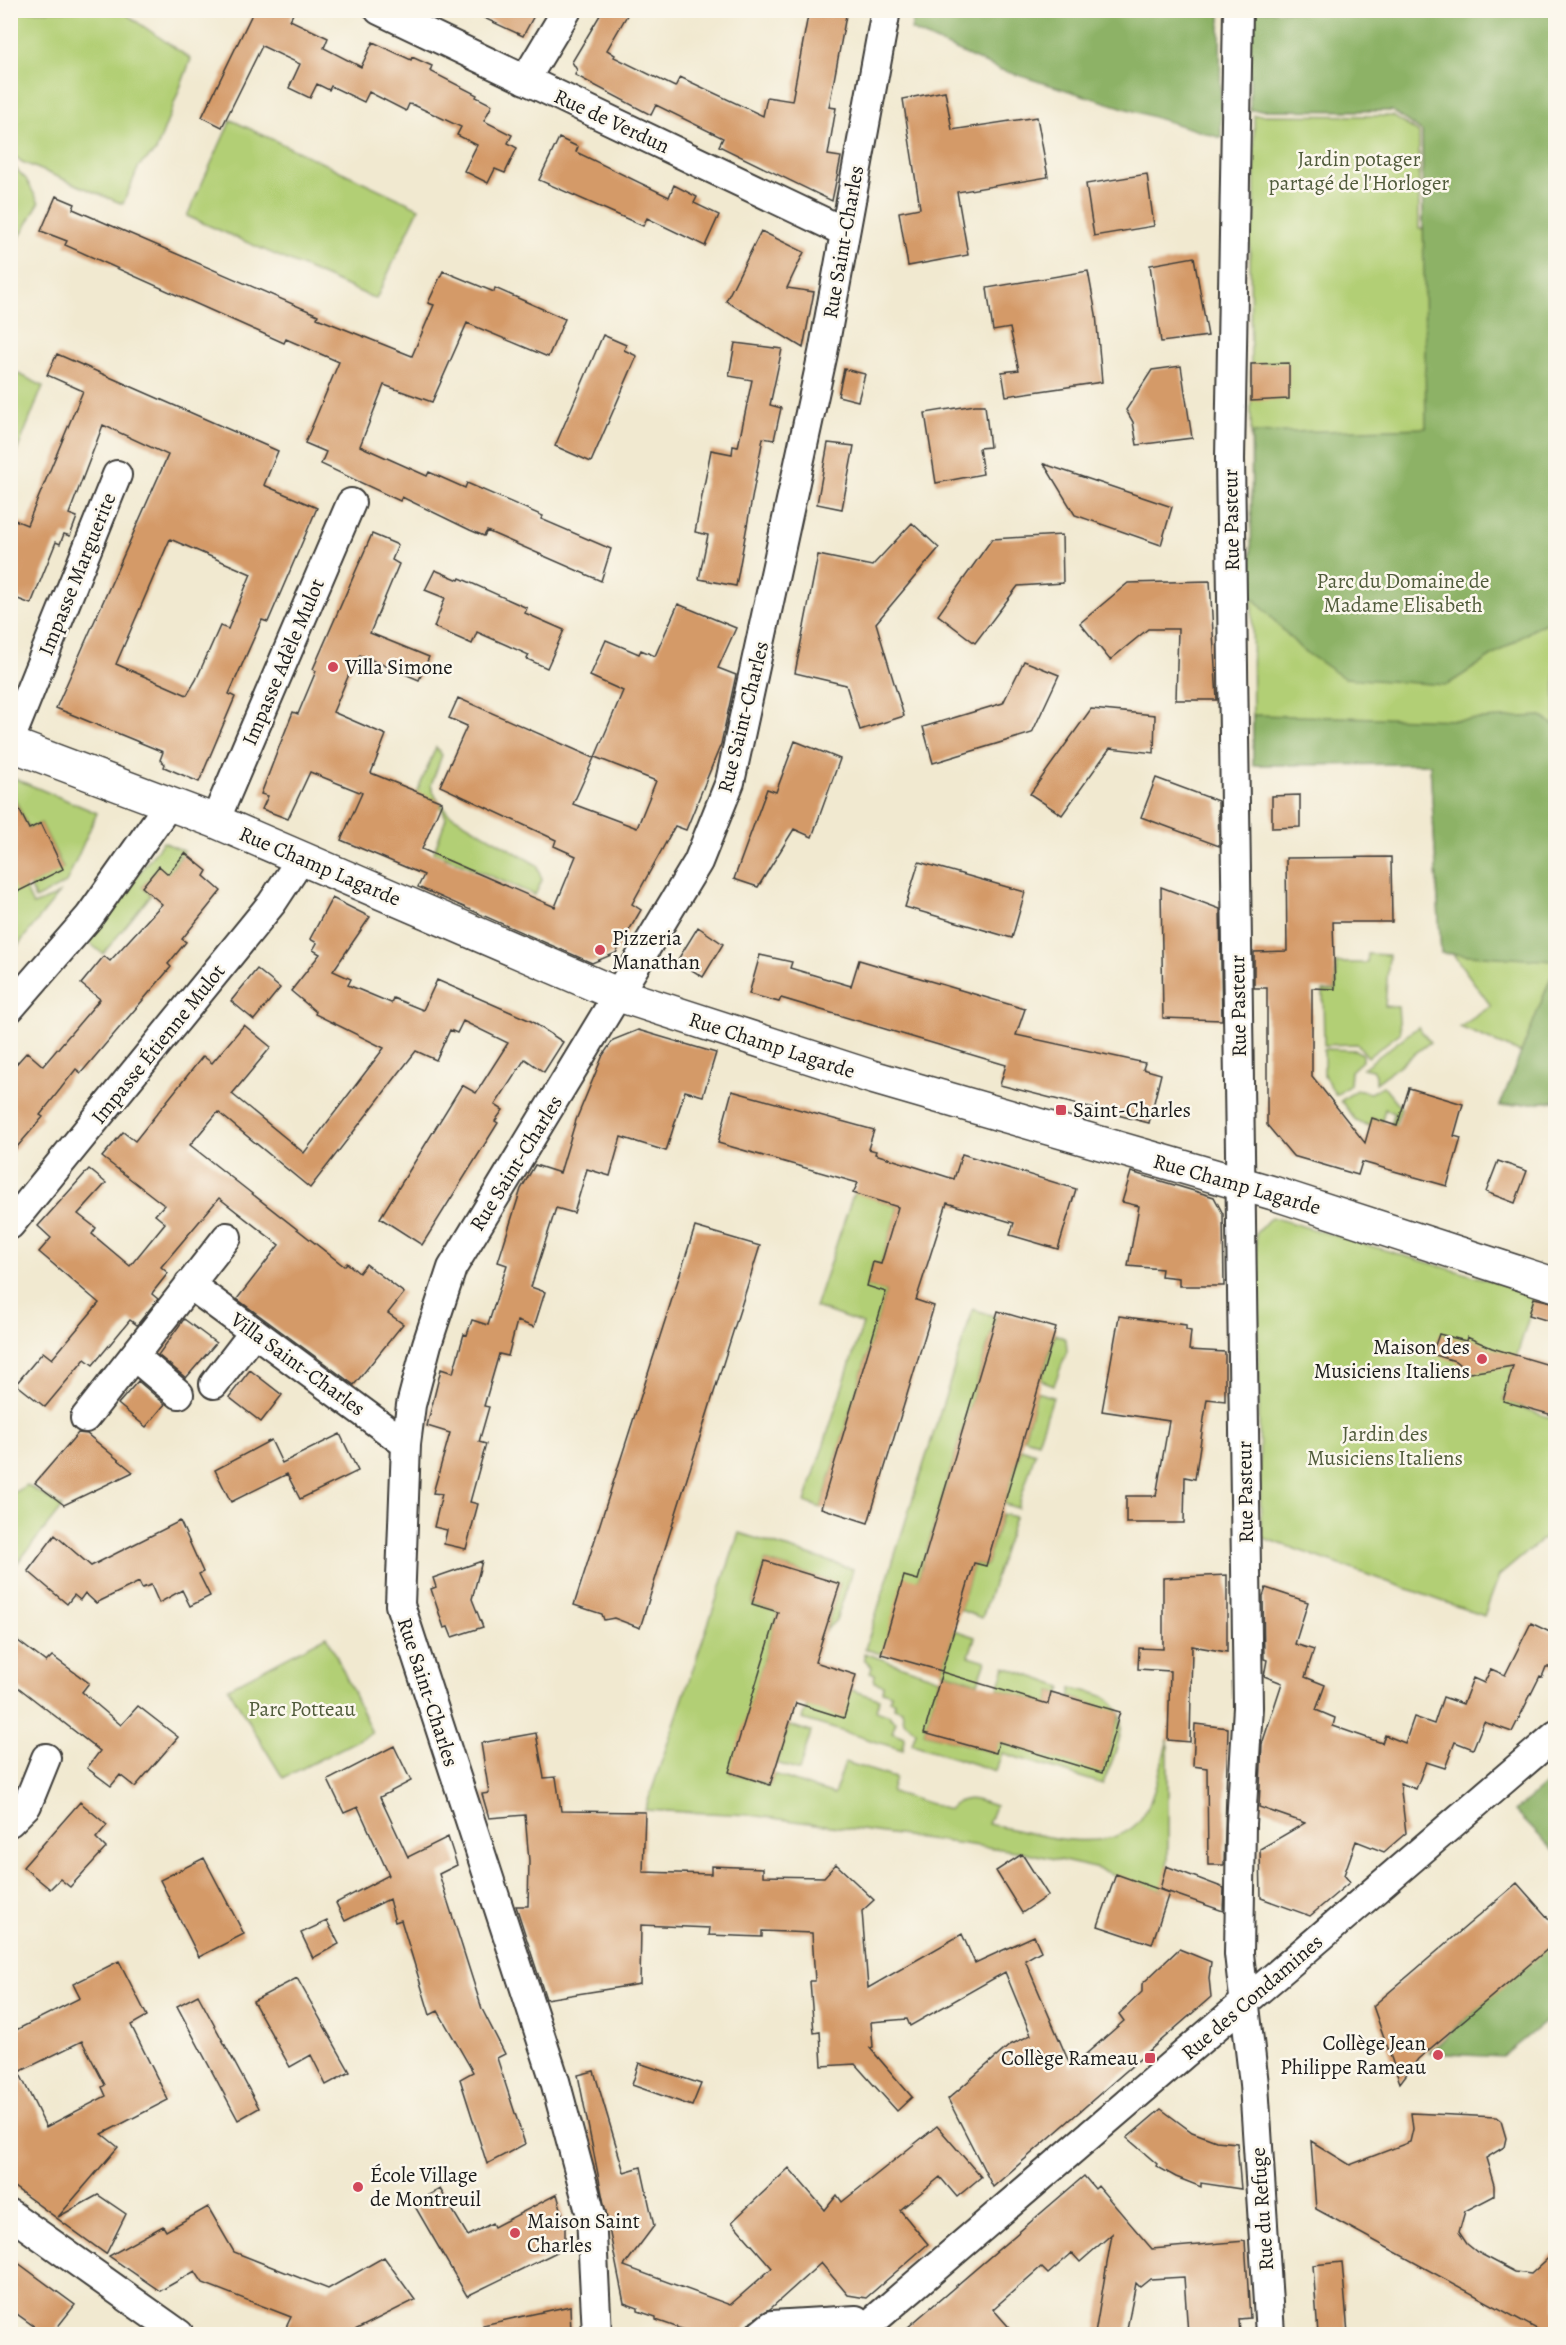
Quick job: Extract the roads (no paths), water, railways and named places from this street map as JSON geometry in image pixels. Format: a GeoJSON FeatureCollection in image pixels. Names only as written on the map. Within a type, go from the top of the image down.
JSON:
{"type":"FeatureCollection","features":[{"type":"Feature","properties":{"kind":"main road","name":"Rue Champ Lagarde"},"geometry":{"type":"LineString","coordinates":[[10,742],[215,821],[619,995],[872,1077],[1242,1184],[1556,1285]]}},
{"type":"Feature","properties":{"kind":"street","name":"Rue de Verdun"},"geometry":{"type":"LineString","coordinates":[[379,10],[845,232]]}},
{"type":"Feature","properties":{"kind":"street"},"geometry":{"type":"LineString","coordinates":[[525,80],[567,10]]}},
{"type":"Feature","properties":{"kind":"street","name":"Rue Saint-Charles"},"geometry":{"type":"LineString","coordinates":[[597,2334],[591,2215],[555,2081],[400,1605],[406,1444],[411,1405],[427,1344],[452,1268],[698,862],[730,782],[823,353],[886,10]]}},
{"type":"Feature","properties":{"kind":"street","name":"Rue Pasteur"},"geometry":{"type":"LineString","coordinates":[[1238,10],[1230,459],[1248,1707],[1241,1824],[1239,1954],[1254,2084]]}},
{"type":"Feature","properties":{"kind":"street","name":"Impasse Marguerite"},"geometry":{"type":"LineString","coordinates":[[10,742],[117,475]]}},
{"type":"Feature","properties":{"kind":"street","name":"Impasse Adèle Mulot"},"geometry":{"type":"LineString","coordinates":[[215,821],[351,503]]}},
{"type":"Feature","properties":{"kind":"street"},"geometry":{"type":"LineString","coordinates":[[10,1008],[89,917],[169,804]]}},
{"type":"Feature","properties":{"kind":"street","name":"Impasse Étienne Mulot"},"geometry":{"type":"LineString","coordinates":[[10,1225],[272,903],[301,859]]}},
{"type":"Feature","properties":{"kind":"street"},"geometry":{"type":"LineString","coordinates":[[85,1418],[226,1237]]}},
{"type":"Feature","properties":{"kind":"street","name":"Villa Saint-Charles"},"geometry":{"type":"LineString","coordinates":[[189,1284],[406,1444]]}},
{"type":"Feature","properties":{"kind":"street"},"geometry":{"type":"LineString","coordinates":[[214,1384],[254,1332]]}},
{"type":"Feature","properties":{"kind":"street"},"geometry":{"type":"LineString","coordinates":[[134,1356],[179,1394]]}},
{"type":"Feature","properties":{"kind":"street","name":"Rue des Condamines"},"geometry":{"type":"LineString","coordinates":[[866,2331],[1245,2001],[1556,1735]]}},
{"type":"Feature","properties":{"kind":"street"},"geometry":{"type":"LineString","coordinates":[[10,1822],[27,1805],[46,1758]]}},
{"type":"Feature","properties":{"kind":"street","name":"Rue du Refuge"},"geometry":{"type":"LineString","coordinates":[[1254,2084],[1270,2334]]}},
{"type":"Feature","properties":{"kind":"street"},"geometry":{"type":"LineString","coordinates":[[13,2220],[179,2334]]}},
{"type":"Feature","properties":{"kind":"street"},"geometry":{"type":"LineString","coordinates":[[761,2334],[772,2325],[783,2323],[856,2320],[866,2331]]}},
{"type":"Feature","properties":{"kind":"place","name":"Villa Simone"},"geometry":{"type":"Point","coordinates":[333,667]}},
{"type":"Feature","properties":{"kind":"place","name":"Pizzeria Manathan"},"geometry":{"type":"Point","coordinates":[600,950]}},
{"type":"Feature","properties":{"kind":"place","name":"Saint-Charles"},"geometry":{"type":"Point","coordinates":[1061,1110]}},
{"type":"Feature","properties":{"kind":"place","name":"Maison des Musiciens Italiens"},"geometry":{"type":"Point","coordinates":[1482,1359]}},
{"type":"Feature","properties":{"kind":"place","name":"Collège Jean Philippe Rameau"},"geometry":{"type":"Point","coordinates":[1438,2055]}},
{"type":"Feature","properties":{"kind":"place","name":"Collège Rameau"},"geometry":{"type":"Point","coordinates":[1150,2058]}},
{"type":"Feature","properties":{"kind":"place","name":"École Village de Montreuil"},"geometry":{"type":"Point","coordinates":[358,2187]}},
{"type":"Feature","properties":{"kind":"place","name":"Maison Saint Charles"},"geometry":{"type":"Point","coordinates":[515,2233]}},
{"type":"Feature","properties":{"kind":"park label","name":"Jardin potager partagé de l'Horloger"},"geometry":{"type":"Point","coordinates":[1359,171]}},
{"type":"Feature","properties":{"kind":"park label","name":"Parc du Domaine de Madame Elisabeth"},"geometry":{"type":"Point","coordinates":[1403,593]}},
{"type":"Feature","properties":{"kind":"park label","name":"Jardin des Musiciens Italiens"},"geometry":{"type":"Point","coordinates":[1385,1446]}},
{"type":"Feature","properties":{"kind":"park label","name":"Parc Potteau"},"geometry":{"type":"Point","coordinates":[302,1709]}}]}
